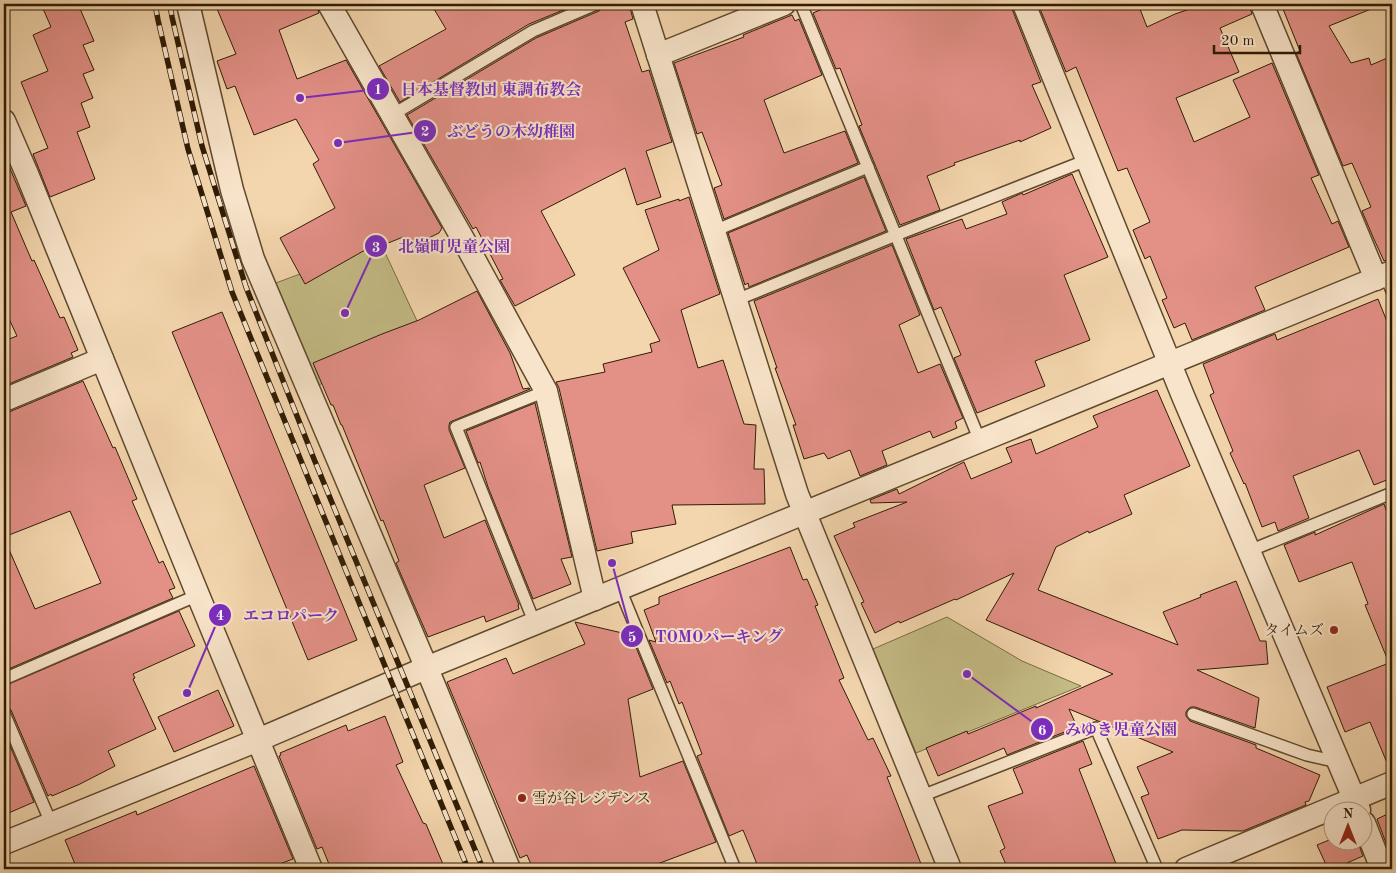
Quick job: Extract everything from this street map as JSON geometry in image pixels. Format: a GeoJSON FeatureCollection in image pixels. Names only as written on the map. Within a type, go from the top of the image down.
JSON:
{"type":"FeatureCollection","features":[{"type":"Feature","properties":{"kind":"street"},"geometry":{"type":"LineString","coordinates":[[188,4],[232,190],[253,259],[509,869]]}},
{"type":"Feature","properties":{"kind":"street"},"geometry":{"type":"LineString","coordinates":[[330,4],[463,239],[546,391],[595,599]]}},
{"type":"Feature","properties":{"kind":"street"},"geometry":{"type":"LineString","coordinates":[[642,4],[797,494],[919,797],[950,869]]}},
{"type":"Feature","properties":{"kind":"street"},"geometry":{"type":"LineString","coordinates":[[658,55],[784,4]]}},
{"type":"Feature","properties":{"kind":"street"},"geometry":{"type":"LineString","coordinates":[[1024,4],[1170,363],[1354,800]]}},
{"type":"Feature","properties":{"kind":"street"},"geometry":{"type":"LineString","coordinates":[[4,843],[1170,363],[1386,279],[1262,4]]}},
{"type":"Feature","properties":{"kind":"street"},"geometry":{"type":"LineString","coordinates":[[4,120],[312,869]]}},
{"type":"Feature","properties":{"kind":"street"},"geometry":{"type":"LineString","coordinates":[[4,400],[102,359]]}},
{"type":"Feature","properties":{"kind":"street"},"geometry":{"type":"LineString","coordinates":[[1365,800],[1392,784]]}},
{"type":"Feature","properties":{"kind":"street"},"geometry":{"type":"LineString","coordinates":[[1186,869],[1324,817]]}},
{"type":"Feature","properties":{"kind":"street"},"geometry":{"type":"LineString","coordinates":[[1374,849],[1382,869]]}},
{"type":"Feature","properties":{"kind":"lane"},"geometry":{"type":"LineString","coordinates":[[392,115],[533,31],[596,4]]}},
{"type":"Feature","properties":{"kind":"lane"},"geometry":{"type":"LineString","coordinates":[[801,4],[980,441]]}},
{"type":"Feature","properties":{"kind":"lane"},"geometry":{"type":"LineString","coordinates":[[736,300],[1087,160]]}},
{"type":"Feature","properties":{"kind":"lane"},"geometry":{"type":"LineString","coordinates":[[714,231],[868,167]]}},
{"type":"Feature","properties":{"kind":"lane"},"geometry":{"type":"LineString","coordinates":[[535,624],[456,427],[546,391]]}},
{"type":"Feature","properties":{"kind":"lane"},"geometry":{"type":"LineString","coordinates":[[1249,551],[1392,493]]}},
{"type":"Feature","properties":{"kind":"lane"},"geometry":{"type":"LineString","coordinates":[[620,588],[735,869]]}},
{"type":"Feature","properties":{"kind":"lane"},"geometry":{"type":"LineString","coordinates":[[4,679],[198,595]]}},
{"type":"Feature","properties":{"kind":"lane"},"geometry":{"type":"LineString","coordinates":[[4,713],[51,823]]}},
{"type":"Feature","properties":{"kind":"lane"},"geometry":{"type":"LineString","coordinates":[[1193,714],[1307,755],[1338,762]]}},
{"type":"Feature","properties":{"kind":"lane"},"geometry":{"type":"LineString","coordinates":[[919,797],[1096,728],[1157,869]]}},
{"type":"Feature","properties":{"kind":"shaded area"},"geometry":{"type":"Polygon","coordinates":[[[381,244],[426,340],[309,389],[265,287],[381,244]]]}},
{"type":"Feature","properties":{"kind":"shaded area"},"geometry":{"type":"Polygon","coordinates":[[[947,617],[1022,661],[1081,686],[916,753],[873,649],[947,617]]]}},
{"type":"Feature","properties":{"kind":"building"},"geometry":{"type":"Polygon","coordinates":[[[41,4],[78,4],[94,41],[83,45],[94,70],[83,74],[93,98],[81,103],[90,127],[77,132],[95,179],[50,197],[33,154],[48,148],[21,82],[48,71],[33,35],[51,27],[41,4]]]}},
{"type":"Feature","properties":{"kind":"building"},"geometry":{"type":"Polygon","coordinates":[[[215,4],[316,4],[319,13],[279,30],[297,79],[346,60],[442,228],[439,233],[408,248],[403,237],[376,248],[374,245],[305,284],[280,238],[335,208],[313,164],[319,160],[296,119],[254,135],[235,86],[227,89],[217,61],[236,54],[215,4]]]}},
{"type":"Feature","properties":{"kind":"building"},"geometry":{"type":"Polygon","coordinates":[[[431,4],[578,4],[529,24],[400,102],[379,66],[446,29],[431,4]]]}},
{"type":"Feature","properties":{"kind":"building"},"geometry":{"type":"Polygon","coordinates":[[[603,4],[629,4],[633,19],[625,22],[642,72],[649,70],[672,142],[646,151],[661,197],[637,205],[625,168],[541,211],[575,275],[515,306],[500,280],[503,279],[476,227],[473,229],[407,115],[536,38],[599,11],[603,4]]]}},
{"type":"Feature","properties":{"kind":"building"},"geometry":{"type":"Polygon","coordinates":[[[834,4],[1011,4],[1041,82],[1032,85],[1051,128],[1020,142],[1020,140],[954,163],[955,165],[927,176],[940,210],[900,225],[859,126],[862,125],[840,68],[836,69],[813,13],[834,4]]]}},
{"type":"Feature","properties":{"kind":"building"},"geometry":{"type":"Polygon","coordinates":[[[1038,4],[1138,4],[1147,27],[1175,14],[1205,4],[1249,4],[1252,14],[1220,28],[1239,72],[1176,98],[1194,142],[1250,117],[1233,80],[1272,63],[1319,175],[1311,178],[1332,224],[1338,221],[1349,247],[1255,287],[1265,310],[1192,340],[1185,323],[1174,328],[1162,300],[1167,298],[1150,256],[1145,259],[1133,230],[1150,222],[1127,168],[1118,171],[1076,67],[1066,72],[1038,4]]]}},
{"type":"Feature","properties":{"kind":"building"},"geometry":{"type":"Polygon","coordinates":[[[1281,4],[1381,5],[1329,26],[1351,63],[1369,58],[1371,65],[1392,56],[1392,259],[1384,261],[1373,237],[1362,211],[1371,207],[1352,163],[1343,166],[1296,53],[1300,51],[1281,4]]]}},
{"type":"Feature","properties":{"kind":"building"},"geometry":{"type":"Polygon","coordinates":[[[792,15],[795,21],[799,19],[822,75],[764,100],[784,153],[845,131],[858,163],[724,219],[714,188],[722,185],[702,132],[697,134],[674,63],[744,37],[743,35],[792,15]]]}},
{"type":"Feature","properties":{"kind":"building"},"geometry":{"type":"Polygon","coordinates":[[[8,164],[26,206],[11,212],[32,261],[34,260],[60,318],[64,317],[78,350],[71,353],[73,357],[4,386],[4,341],[17,336],[4,308],[4,166],[8,164]]]}},
{"type":"Feature","properties":{"kind":"building"},"geometry":{"type":"Polygon","coordinates":[[[1072,174],[1108,257],[1064,275],[1090,340],[1035,361],[1045,386],[977,413],[954,358],[961,355],[941,307],[934,310],[906,239],[962,219],[966,229],[1007,214],[1002,202],[1072,174]]]}},
{"type":"Feature","properties":{"kind":"building"},"geometry":{"type":"Polygon","coordinates":[[[864,177],[886,231],[749,287],[748,283],[745,285],[728,233],[864,177]]]}},
{"type":"Feature","properties":{"kind":"building"},"geometry":{"type":"Polygon","coordinates":[[[689,197],[720,294],[681,310],[698,368],[723,360],[744,424],[756,425],[754,469],[764,469],[765,504],[672,505],[676,524],[631,532],[633,543],[597,551],[559,388],[556,382],[605,372],[603,364],[652,352],[650,344],[660,341],[623,268],[659,250],[645,210],[689,197]]]}},
{"type":"Feature","properties":{"kind":"building"},"geometry":{"type":"Polygon","coordinates":[[[892,245],[920,315],[899,325],[918,373],[940,364],[963,418],[955,422],[957,428],[933,438],[930,431],[882,451],[887,465],[860,476],[850,450],[828,459],[824,453],[804,459],[793,425],[796,425],[775,368],[777,368],[754,301],[892,245]]]}},
{"type":"Feature","properties":{"kind":"building"},"geometry":{"type":"Polygon","coordinates":[[[477,291],[510,353],[523,389],[530,389],[450,422],[449,430],[465,468],[424,485],[444,538],[485,520],[519,609],[486,622],[484,616],[428,637],[396,563],[399,561],[383,520],[381,521],[342,425],[313,363],[419,320],[477,291]]]}},
{"type":"Feature","properties":{"kind":"building"},"geometry":{"type":"Polygon","coordinates":[[[1378,299],[1392,334],[1392,478],[1374,485],[1359,450],[1293,476],[1309,518],[1278,531],[1275,522],[1262,527],[1245,483],[1230,453],[1233,451],[1210,395],[1214,393],[1203,364],[1275,334],[1277,340],[1378,299]]]}},
{"type":"Feature","properties":{"kind":"building"},"geometry":{"type":"Polygon","coordinates":[[[222,312],[357,640],[308,660],[172,332],[222,312]]]}},
{"type":"Feature","properties":{"kind":"building"},"geometry":{"type":"Polygon","coordinates":[[[83,381],[113,448],[115,447],[137,499],[132,501],[159,563],[163,561],[175,588],[169,590],[173,598],[4,671],[4,538],[35,609],[101,583],[70,511],[4,537],[4,413],[83,381]]]}},
{"type":"Feature","properties":{"kind":"building"},"geometry":{"type":"Polygon","coordinates":[[[1157,390],[1190,466],[1124,495],[1132,514],[1089,533],[1088,531],[1056,547],[1038,590],[1178,645],[1163,612],[1236,581],[1260,641],[1266,641],[1268,664],[1197,670],[1259,698],[1255,728],[1195,707],[1188,709],[1186,716],[1190,721],[1256,745],[1256,748],[1320,775],[1309,801],[1305,802],[1306,805],[1243,831],[1182,830],[1158,839],[1141,797],[1149,794],[1137,767],[1173,752],[1069,709],[1077,727],[1007,755],[1004,748],[938,776],[926,748],[967,731],[968,734],[1036,706],[1036,708],[1113,674],[986,620],[1014,573],[956,600],[900,623],[899,621],[875,633],[861,603],[864,602],[834,536],[855,527],[853,523],[907,502],[871,503],[870,500],[897,489],[899,494],[964,462],[971,479],[1012,462],[1006,448],[1031,439],[1036,454],[1098,427],[1093,416],[1157,390]]]}},
{"type":"Feature","properties":{"kind":"building"},"geometry":{"type":"Polygon","coordinates":[[[535,403],[572,557],[561,559],[571,584],[533,599],[488,487],[480,462],[478,463],[466,431],[535,403]]]}},
{"type":"Feature","properties":{"kind":"building"},"geometry":{"type":"Polygon","coordinates":[[[1384,504],[1392,526],[1392,770],[1390,770],[1370,722],[1345,732],[1327,687],[1389,663],[1365,605],[1368,604],[1352,562],[1299,582],[1284,545],[1315,532],[1315,535],[1384,504]]]}},
{"type":"Feature","properties":{"kind":"building"},"geometry":{"type":"Polygon","coordinates":[[[790,547],[803,580],[807,579],[818,605],[815,606],[844,678],[839,680],[868,740],[873,738],[891,776],[887,777],[923,869],[759,869],[743,830],[729,836],[697,756],[702,754],[682,702],[679,704],[670,681],[667,683],[649,640],[656,642],[644,610],[659,604],[659,597],[790,547]]]}},
{"type":"Feature","properties":{"kind":"building"},"geometry":{"type":"Polygon","coordinates":[[[179,611],[195,646],[133,674],[135,678],[133,679],[156,729],[108,751],[115,766],[80,784],[48,796],[11,710],[4,706],[4,686],[179,611]]]}},
{"type":"Feature","properties":{"kind":"building"},"geometry":{"type":"Polygon","coordinates":[[[575,622],[631,635],[653,689],[628,699],[640,777],[683,761],[716,842],[644,869],[533,869],[527,855],[520,858],[447,682],[506,658],[513,674],[585,644],[575,622]]]}},
{"type":"Feature","properties":{"kind":"building"},"geometry":{"type":"Polygon","coordinates":[[[218,690],[234,726],[174,752],[158,717],[218,690]]]}},
{"type":"Feature","properties":{"kind":"building"},"geometry":{"type":"Polygon","coordinates":[[[385,716],[403,762],[396,765],[423,823],[426,824],[445,869],[331,869],[322,847],[317,849],[279,756],[281,755],[280,753],[346,725],[348,731],[385,716]]]}},
{"type":"Feature","properties":{"kind":"building"},"geometry":{"type":"Polygon","coordinates":[[[4,732],[34,802],[4,815],[4,732]]]}},
{"type":"Feature","properties":{"kind":"building"},"geometry":{"type":"Polygon","coordinates":[[[1083,741],[1092,764],[1079,769],[1118,869],[1008,869],[1000,851],[1005,848],[988,806],[1023,793],[1013,769],[1083,741]]]}},
{"type":"Feature","properties":{"kind":"building"},"geometry":{"type":"Polygon","coordinates":[[[254,766],[293,859],[266,869],[77,869],[65,840],[136,811],[137,815],[254,766]]]}},
{"type":"Feature","properties":{"kind":"building"},"geometry":{"type":"Polygon","coordinates":[[[1392,812],[1392,859],[1377,819],[1392,812]]]}},
{"type":"Feature","properties":{"kind":"building"},"geometry":{"type":"Polygon","coordinates":[[[1324,842],[1324,850],[1361,850],[1363,856],[1333,869],[1328,869],[1317,845],[1324,842]]]}},
{"type":"Feature","properties":{"kind":"railway"},"geometry":{"type":"LineString","coordinates":[[155,4],[188,149],[232,292],[468,869]]}},
{"type":"Feature","properties":{"kind":"railway"},"geometry":{"type":"LineString","coordinates":[[170,4],[202,146],[246,287],[314,459],[483,869]]}},
{"type":"Feature","properties":{"kind":"place","name":"日本基督教団 東調布教会"},"geometry":{"type":"Point","coordinates":[300,98]}},
{"type":"Feature","properties":{"kind":"place","name":"ぶどうの木幼稚園"},"geometry":{"type":"Point","coordinates":[338,143]}},
{"type":"Feature","properties":{"kind":"place","name":"北嶺町児童公園"},"geometry":{"type":"Point","coordinates":[345,313]}},
{"type":"Feature","properties":{"kind":"place","name":"TOMOパーキング"},"geometry":{"type":"Point","coordinates":[612,563]}},
{"type":"Feature","properties":{"kind":"place","name":"タイムズ"},"geometry":{"type":"Point","coordinates":[1334,630]}},
{"type":"Feature","properties":{"kind":"place","name":"みゆき児童公園"},"geometry":{"type":"Point","coordinates":[967,674]}},
{"type":"Feature","properties":{"kind":"place","name":"エコロパーク"},"geometry":{"type":"Point","coordinates":[187,693]}},
{"type":"Feature","properties":{"kind":"place","name":"雪が谷レジデンス"},"geometry":{"type":"Point","coordinates":[522,798]}}]}
